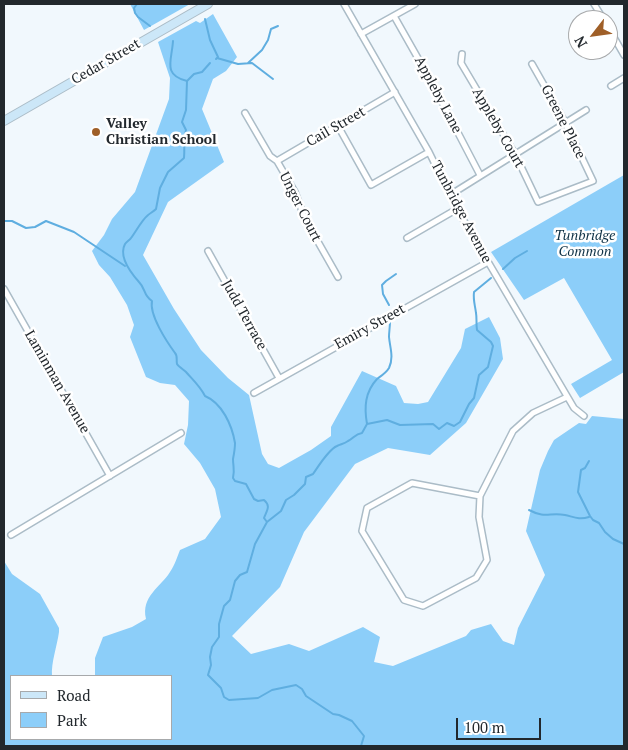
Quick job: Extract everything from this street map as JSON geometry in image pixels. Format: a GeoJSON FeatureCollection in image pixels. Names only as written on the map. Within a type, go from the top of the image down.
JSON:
{"type":"FeatureCollection","features":[{"type":"Feature","properties":{"kind":"main road","name":"Cedar Street"},"geometry":{"type":"LineString","coordinates":[[4,121],[208,4]]}},
{"type":"Feature","properties":{"kind":"street","name":"Tunbridge Avenue"},"geometry":{"type":"LineString","coordinates":[[344,4],[429,152],[457,209],[574,408],[584,416]]}},
{"type":"Feature","properties":{"kind":"street"},"geometry":{"type":"LineString","coordinates":[[361,34],[415,4]]}},
{"type":"Feature","properties":{"kind":"street","name":"Appleby Lane"},"geometry":{"type":"LineString","coordinates":[[394,16],[432,83],[480,175]]}},
{"type":"Feature","properties":{"kind":"street","name":"Appleby Court"},"geometry":{"type":"LineString","coordinates":[[462,54],[461,63],[515,154],[538,202]]}},
{"type":"Feature","properties":{"kind":"street","name":"Greene Place"},"geometry":{"type":"LineString","coordinates":[[532,64],[565,122],[593,181],[538,202]]}},
{"type":"Feature","properties":{"kind":"street"},"geometry":{"type":"LineString","coordinates":[[611,86],[624,78]]}},
{"type":"Feature","properties":{"kind":"street","name":"Cail Street"},"geometry":{"type":"LineString","coordinates":[[277,161],[395,92]]}},
{"type":"Feature","properties":{"kind":"street"},"geometry":{"type":"LineString","coordinates":[[450,195],[586,110]]}},
{"type":"Feature","properties":{"kind":"street","name":"Unger Court"},"geometry":{"type":"LineString","coordinates":[[245,113],[270,156],[277,161],[295,192],[305,219],[338,277]]}},
{"type":"Feature","properties":{"kind":"street"},"geometry":{"type":"LineString","coordinates":[[338,126],[371,185],[429,152]]}},
{"type":"Feature","properties":{"kind":"street"},"geometry":{"type":"LineString","coordinates":[[407,238],[457,209]]}},
{"type":"Feature","properties":{"kind":"street","name":"Judd Terrace"},"geometry":{"type":"LineString","coordinates":[[208,251],[279,378]]}},
{"type":"Feature","properties":{"kind":"street","name":"Emiry Street"},"geometry":{"type":"LineString","coordinates":[[254,393],[488,262]]}},
{"type":"Feature","properties":{"kind":"street","name":"Laminman Avenue"},"geometry":{"type":"LineString","coordinates":[[4,289],[110,476]]}},
{"type":"Feature","properties":{"kind":"street"},"geometry":{"type":"LineString","coordinates":[[480,496],[412,483],[367,508],[362,531],[404,600],[423,606],[476,578],[487,560],[479,517],[480,496],[512,431],[533,413],[567,396]]}},
{"type":"Feature","properties":{"kind":"street"},"geometry":{"type":"LineString","coordinates":[[11,535],[181,433]]}},
{"type":"Feature","properties":{"kind":"green space"},"geometry":{"type":"Polygon","coordinates":[[[130,4],[190,4],[144,30],[130,4]]]}},
{"type":"Feature","properties":{"kind":"green space"},"geometry":{"type":"Polygon","coordinates":[[[213,14],[237,57],[226,71],[213,79],[202,109],[224,162],[168,202],[143,255],[174,309],[201,350],[228,378],[249,395],[262,454],[268,464],[279,468],[331,436],[331,427],[362,371],[396,386],[404,403],[418,404],[428,402],[461,348],[465,329],[489,317],[500,338],[503,359],[466,423],[430,455],[388,448],[355,464],[304,532],[280,587],[232,636],[251,654],[289,644],[309,651],[363,627],[380,637],[374,662],[393,666],[466,636],[471,630],[491,624],[503,641],[514,645],[518,628],[545,575],[526,531],[540,470],[548,451],[554,440],[579,423],[586,424],[592,416],[624,419],[624,746],[4,746],[4,561],[12,574],[40,594],[59,628],[52,675],[10,675],[10,740],[172,740],[172,675],[95,675],[95,658],[103,637],[132,627],[146,619],[146,604],[152,593],[172,569],[180,550],[205,539],[221,517],[215,489],[200,463],[184,444],[188,425],[189,401],[175,385],[160,383],[146,377],[130,337],[134,325],[127,305],[110,277],[99,265],[92,251],[104,235],[112,219],[135,192],[169,99],[170,78],[158,42],[196,21],[200,23],[213,14]]]}},
{"type":"Feature","properties":{"kind":"green space","name":"Tunbridge Common"},"geometry":{"type":"Polygon","coordinates":[[[624,175],[624,372],[580,398],[571,384],[612,360],[564,278],[524,300],[491,252],[624,175]]]}},
{"type":"Feature","properties":{"kind":"waterway"},"geometry":{"type":"LineString","coordinates":[[137,4],[134,8],[135,13],[150,26]]}},
{"type":"Feature","properties":{"kind":"waterway"},"geometry":{"type":"LineString","coordinates":[[205,19],[210,40],[218,57],[216,59]]}},
{"type":"Feature","properties":{"kind":"waterway"},"geometry":{"type":"LineString","coordinates":[[248,63],[262,50],[268,40],[271,29],[278,26]]}},
{"type":"Feature","properties":{"kind":"waterway"},"geometry":{"type":"LineString","coordinates":[[173,41],[170,60],[171,71],[174,75],[187,81]]}},
{"type":"Feature","properties":{"kind":"waterway"},"geometry":{"type":"LineString","coordinates":[[217,58],[238,64],[252,63],[273,79]]}},
{"type":"Feature","properties":{"kind":"waterway"},"geometry":{"type":"LineString","coordinates":[[210,63],[202,72],[194,74],[187,81],[186,110],[182,122],[186,130],[184,158],[168,172],[160,188],[156,209],[145,218],[123,249],[124,259],[129,269],[152,301],[156,321],[176,354],[177,364],[196,383],[205,396],[221,409],[229,422],[235,443],[233,478],[235,481],[246,484],[254,499],[258,501],[264,500],[268,506],[264,518],[267,522],[255,544],[247,572],[240,575],[235,581],[230,600],[224,606],[219,624],[219,637],[212,647],[211,665],[208,675],[221,688],[224,697],[229,700],[258,698],[272,690],[296,685],[302,689],[306,696],[333,714],[352,721],[364,736],[361,746]]}},
{"type":"Feature","properties":{"kind":"waterway"},"geometry":{"type":"LineString","coordinates":[[4,221],[12,221],[26,228],[35,227],[46,221],[74,232],[125,266]]}},
{"type":"Feature","properties":{"kind":"waterway"},"geometry":{"type":"LineString","coordinates":[[503,269],[515,258],[527,251]]}},
{"type":"Feature","properties":{"kind":"waterway"},"geometry":{"type":"LineString","coordinates":[[389,305],[383,294],[382,285],[396,274]]}},
{"type":"Feature","properties":{"kind":"waterway"},"geometry":{"type":"LineString","coordinates":[[267,522],[281,511],[286,500],[305,484],[306,477],[313,474],[330,451],[362,433],[367,424],[387,420],[400,425],[433,424],[439,429],[447,423],[454,426],[460,422],[474,398],[479,375],[488,367],[493,346],[477,330],[474,298],[474,292],[491,278]]}},
{"type":"Feature","properties":{"kind":"waterway"},"geometry":{"type":"LineString","coordinates":[[367,424],[366,406],[368,394],[373,384],[389,368],[390,364],[390,321]]}},
{"type":"Feature","properties":{"kind":"waterway"},"geometry":{"type":"LineString","coordinates":[[589,461],[585,468],[581,470],[578,492],[593,520],[599,523],[613,539],[624,544]]}},
{"type":"Feature","properties":{"kind":"waterway"},"geometry":{"type":"LineString","coordinates":[[529,510],[544,515],[560,514],[579,518],[589,517]]}},
{"type":"Feature","properties":{"kind":"place","name":"Valley Christian School"},"geometry":{"type":"Point","coordinates":[96,132]}}]}
